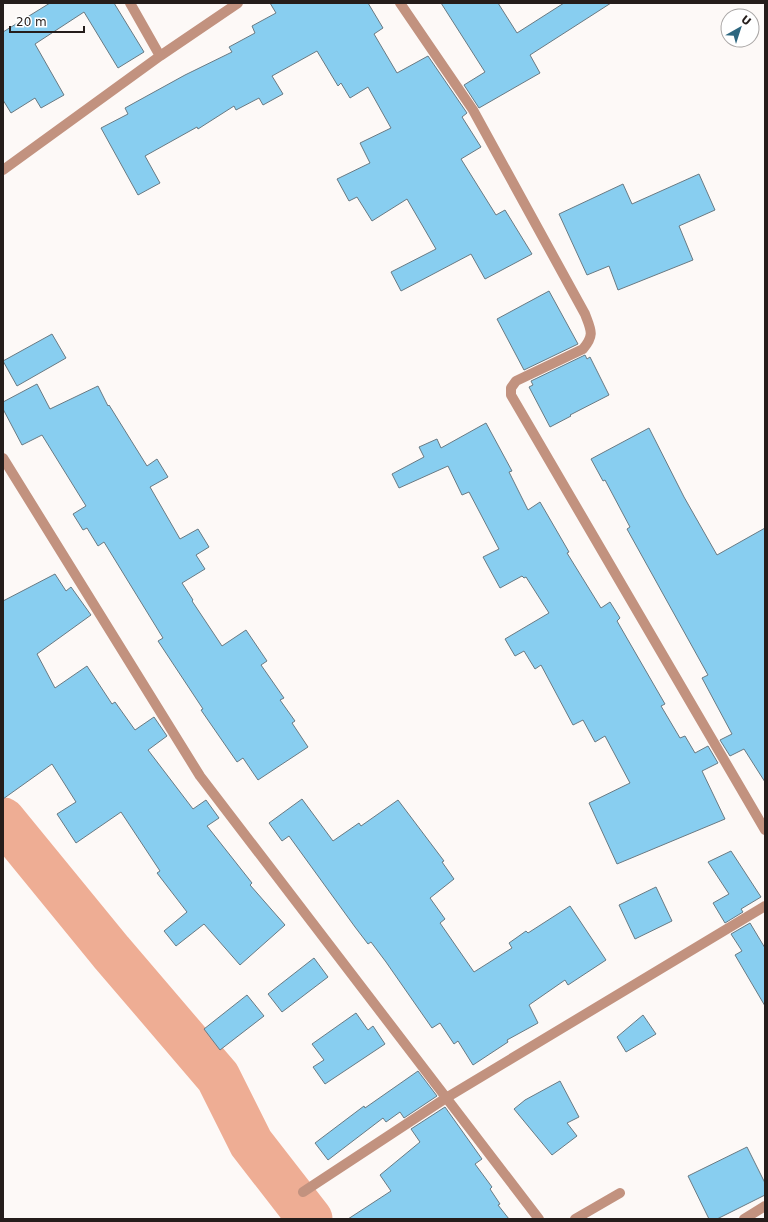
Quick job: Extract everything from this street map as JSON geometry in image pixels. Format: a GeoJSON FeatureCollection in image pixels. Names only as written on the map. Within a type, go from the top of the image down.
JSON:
{"type":"FeatureCollection","features":[{"type":"Feature","properties":{"kind":"street"},"geometry":{"type":"LineString","coordinates":[[130,3],[160,56]]}},
{"type":"Feature","properties":{"kind":"street"},"geometry":{"type":"LineString","coordinates":[[3,170],[160,56],[238,3]]}},
{"type":"Feature","properties":{"kind":"street"},"geometry":{"type":"LineString","coordinates":[[400,3],[473,110],[585,314],[591,331],[590,340],[584,349],[516,382],[511,388],[511,395],[765,830]]}},
{"type":"Feature","properties":{"kind":"street"},"geometry":{"type":"LineString","coordinates":[[3,458],[200,776],[539,1219]]}},
{"type":"Feature","properties":{"kind":"street"},"geometry":{"type":"LineString","coordinates":[[303,1192],[446,1098],[765,906]]}},
{"type":"Feature","properties":{"kind":"street"},"geometry":{"type":"LineString","coordinates":[[575,1219],[620,1193]]}},
{"type":"Feature","properties":{"kind":"street"},"geometry":{"type":"LineString","coordinates":[[744,1219],[765,1206]]}},
{"type":"Feature","properties":{"kind":"building"},"geometry":{"type":"Polygon","coordinates":[[[50,3],[114,3],[144,52],[118,68],[84,12],[35,44],[64,95],[41,108],[35,98],[11,113],[3,100],[3,32],[50,3]]]}},
{"type":"Feature","properties":{"kind":"building"},"geometry":{"type":"Polygon","coordinates":[[[270,3],[368,3],[383,28],[374,34],[397,73],[428,56],[467,113],[462,117],[481,147],[461,159],[496,215],[505,210],[532,254],[485,279],[471,254],[401,291],[391,272],[436,249],[407,199],[372,221],[357,197],[349,201],[337,179],[370,163],[360,143],[391,128],[368,87],[350,98],[341,83],[338,86],[317,51],[272,76],[283,94],[263,105],[259,98],[236,110],[234,106],[198,129],[197,127],[145,156],[160,183],[138,195],[101,128],[128,114],[125,108],[185,75],[232,52],[229,47],[255,33],[252,26],[276,13],[270,3]]]}},
{"type":"Feature","properties":{"kind":"building"},"geometry":{"type":"Polygon","coordinates":[[[441,3],[498,3],[517,33],[564,3],[611,3],[530,55],[540,73],[479,108],[464,85],[485,72],[441,3]]]}},
{"type":"Feature","properties":{"kind":"building"},"geometry":{"type":"Polygon","coordinates":[[[699,174],[715,210],[679,226],[693,260],[618,290],[609,266],[587,275],[559,214],[623,184],[632,204],[699,174]]]}},
{"type":"Feature","properties":{"kind":"building"},"geometry":{"type":"Polygon","coordinates":[[[549,291],[578,344],[524,370],[497,319],[549,291]]]}},
{"type":"Feature","properties":{"kind":"building"},"geometry":{"type":"Polygon","coordinates":[[[52,334],[66,358],[17,386],[3,361],[52,334]]]}},
{"type":"Feature","properties":{"kind":"building"},"geometry":{"type":"Polygon","coordinates":[[[585,355],[587,359],[590,357],[609,395],[550,427],[529,387],[533,385],[531,381],[585,355]]]}},
{"type":"Feature","properties":{"kind":"building"},"geometry":{"type":"Polygon","coordinates":[[[37,384],[50,409],[98,386],[108,406],[109,405],[147,466],[157,459],[168,477],[150,487],[180,539],[198,529],[209,547],[196,555],[205,569],[182,583],[193,600],[192,601],[222,646],[246,630],[267,661],[261,665],[284,698],[280,700],[295,721],[292,723],[308,747],[258,780],[243,758],[237,762],[201,710],[203,709],[158,641],[163,638],[104,542],[98,546],[87,528],[83,530],[73,514],[86,506],[42,435],[22,445],[3,409],[3,402],[37,384]]]}},
{"type":"Feature","properties":{"kind":"building"},"geometry":{"type":"Polygon","coordinates":[[[486,423],[512,471],[509,472],[528,510],[540,502],[569,552],[567,553],[601,608],[610,602],[620,618],[617,621],[665,704],[661,706],[680,738],[685,736],[695,753],[708,746],[718,763],[702,771],[725,819],[617,864],[589,803],[630,783],[605,736],[595,742],[583,720],[573,725],[541,665],[535,669],[524,651],[515,656],[505,639],[549,613],[526,577],[524,578],[522,576],[500,588],[483,557],[499,549],[469,492],[462,495],[448,466],[399,488],[392,474],[424,457],[419,447],[437,439],[441,448],[486,423]]]}},
{"type":"Feature","properties":{"kind":"building"},"geometry":{"type":"Polygon","coordinates":[[[649,428],[684,497],[717,555],[765,528],[765,782],[744,749],[730,756],[720,740],[732,734],[702,678],[708,675],[627,529],[630,527],[605,480],[603,481],[591,459],[649,428]]]}},
{"type":"Feature","properties":{"kind":"building"},"geometry":{"type":"Polygon","coordinates":[[[55,574],[66,591],[71,587],[91,615],[37,654],[55,688],[87,666],[112,704],[115,702],[135,730],[154,717],[167,736],[148,750],[193,809],[206,800],[219,818],[207,826],[252,883],[250,885],[285,925],[240,965],[204,924],[176,946],[164,931],[187,912],[157,873],[160,871],[121,812],[76,843],[57,814],[76,802],[52,764],[3,799],[3,601],[55,574]]]}},
{"type":"Feature","properties":{"kind":"building"},"geometry":{"type":"Polygon","coordinates":[[[302,799],[333,841],[359,823],[361,826],[398,800],[444,861],[442,862],[454,879],[430,898],[445,919],[440,923],[474,972],[512,948],[509,943],[526,931],[528,933],[570,906],[606,960],[568,985],[565,980],[529,1005],[538,1023],[507,1040],[508,1042],[473,1065],[458,1041],[454,1044],[440,1023],[432,1028],[386,962],[371,942],[368,944],[289,836],[282,841],[269,823],[302,799]]]}},
{"type":"Feature","properties":{"kind":"building"},"geometry":{"type":"Polygon","coordinates":[[[731,851],[761,897],[741,909],[743,912],[725,923],[713,903],[729,894],[708,862],[731,851]]]}},
{"type":"Feature","properties":{"kind":"building"},"geometry":{"type":"Polygon","coordinates":[[[656,887],[672,921],[635,939],[619,905],[656,887]]]}},
{"type":"Feature","properties":{"kind":"building"},"geometry":{"type":"Polygon","coordinates":[[[750,923],[765,948],[765,1006],[735,955],[742,951],[731,934],[750,923]]]}},
{"type":"Feature","properties":{"kind":"building"},"geometry":{"type":"Polygon","coordinates":[[[314,958],[328,977],[282,1012],[268,994],[314,958]]]}},
{"type":"Feature","properties":{"kind":"building"},"geometry":{"type":"Polygon","coordinates":[[[247,995],[264,1016],[220,1050],[204,1029],[247,995]]]}},
{"type":"Feature","properties":{"kind":"building"},"geometry":{"type":"Polygon","coordinates":[[[356,1013],[368,1030],[373,1026],[385,1044],[325,1084],[313,1067],[324,1060],[312,1044],[356,1013]]]}},
{"type":"Feature","properties":{"kind":"building"},"geometry":{"type":"Polygon","coordinates":[[[643,1015],[656,1034],[626,1052],[617,1037],[643,1015]]]}},
{"type":"Feature","properties":{"kind":"building"},"geometry":{"type":"Polygon","coordinates":[[[418,1071],[437,1096],[404,1118],[400,1112],[386,1122],[383,1118],[328,1160],[315,1143],[364,1106],[365,1108],[418,1071]]]}},
{"type":"Feature","properties":{"kind":"building"},"geometry":{"type":"Polygon","coordinates":[[[560,1081],[579,1117],[567,1123],[577,1136],[552,1155],[514,1109],[525,1100],[560,1081]]]}},
{"type":"Feature","properties":{"kind":"building"},"geometry":{"type":"Polygon","coordinates":[[[445,1107],[482,1159],[475,1164],[492,1187],[490,1189],[500,1204],[498,1205],[509,1219],[348,1219],[391,1191],[380,1175],[420,1142],[411,1129],[445,1107]]]}},
{"type":"Feature","properties":{"kind":"building"},"geometry":{"type":"Polygon","coordinates":[[[747,1147],[765,1183],[765,1195],[717,1219],[709,1219],[688,1176],[747,1147]]]}},
{"type":"Feature","properties":{"kind":"waterway"},"geometry":{"type":"LineString","coordinates":[[3,820],[111,952],[218,1077],[251,1143],[310,1219]]}}]}
